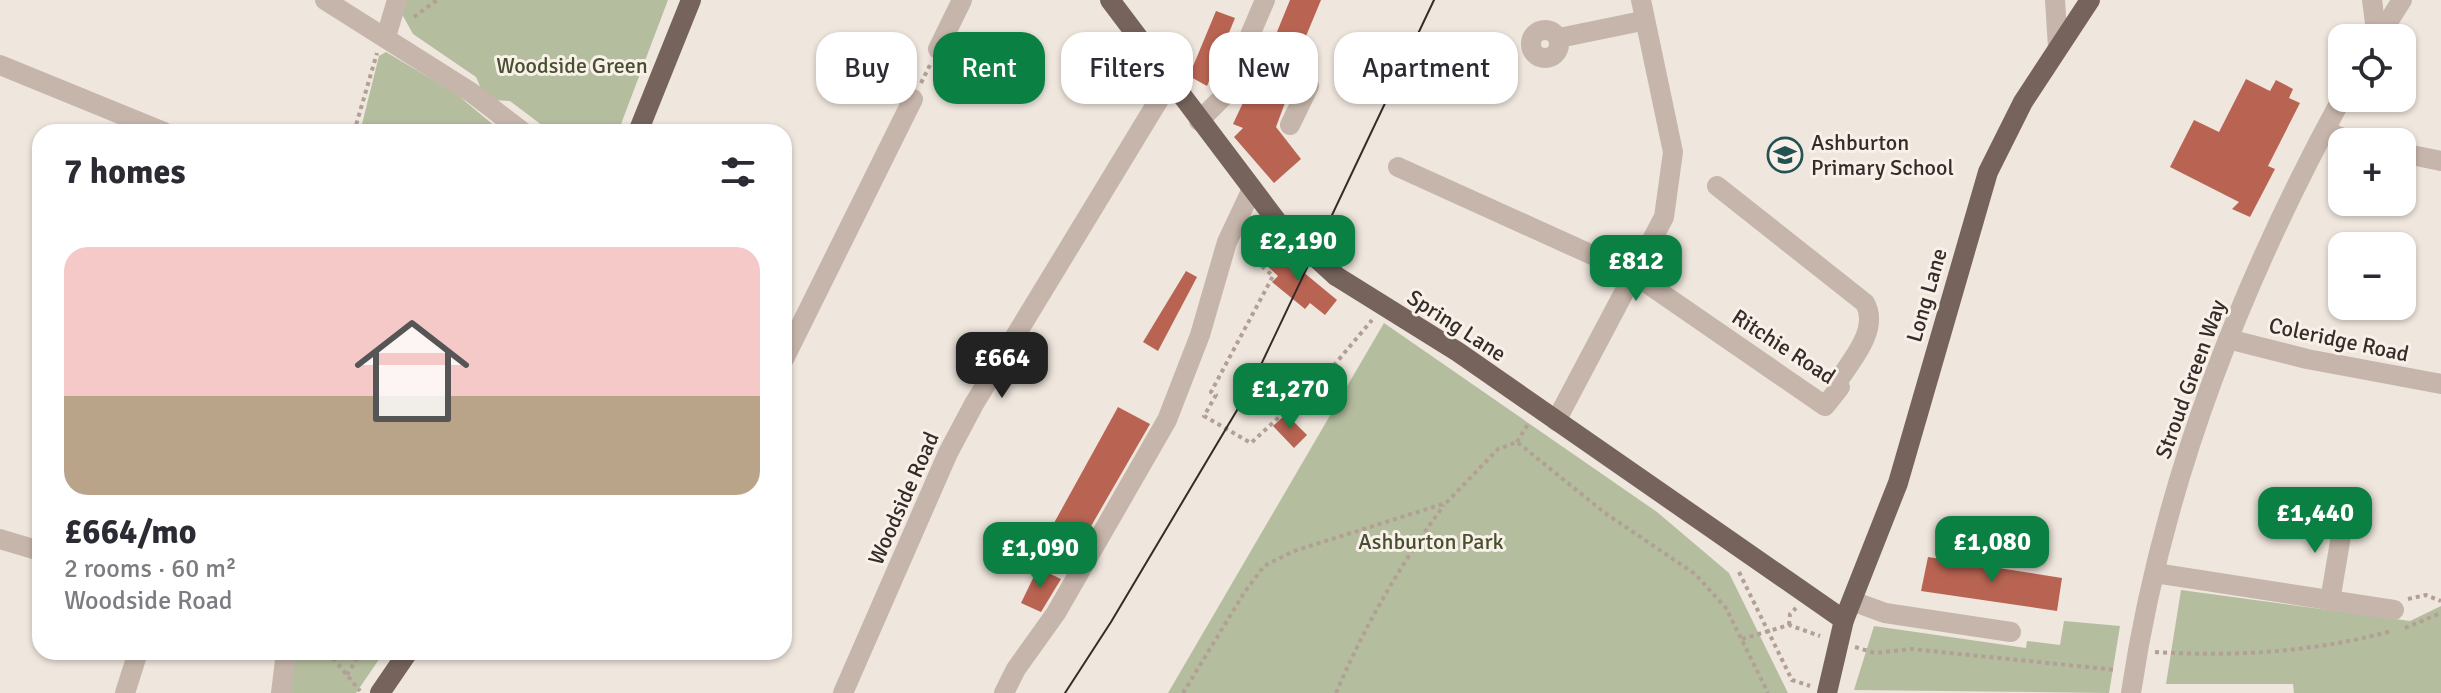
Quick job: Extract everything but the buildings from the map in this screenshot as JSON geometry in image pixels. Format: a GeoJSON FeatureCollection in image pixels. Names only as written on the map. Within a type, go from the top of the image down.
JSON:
{"type":"FeatureCollection","features":[{"type":"Feature","properties":{"kind":"main road"},"geometry":{"type":"LineString","coordinates":[[641,124],[691,0]]}},
{"type":"Feature","properties":{"kind":"main road","name":"Spring Lane"},"geometry":{"type":"LineString","coordinates":[[1110,0],[1133,32]]}},
{"type":"Feature","properties":{"kind":"main road","name":"Long Lane"},"geometry":{"type":"LineString","coordinates":[[1828,692],[1848,610],[1898,483],[1988,172],[2023,102],[2090,0]]}},
{"type":"Feature","properties":{"kind":"main road","name":"Spring Lane"},"geometry":{"type":"LineString","coordinates":[[1186,104],[1281,226],[1336,276],[1718,531],[1848,610]]}},
{"type":"Feature","properties":{"kind":"main road"},"geometry":{"type":"LineString","coordinates":[[380,693],[403,660]]}},
{"type":"Feature","properties":{"kind":"street"},"geometry":{"type":"LineString","coordinates":[[325,0],[386,37],[514,124]]}},
{"type":"Feature","properties":{"kind":"street"},"geometry":{"type":"LineString","coordinates":[[386,37],[397,0]]}},
{"type":"Feature","properties":{"kind":"street"},"geometry":{"type":"LineString","coordinates":[[946,32],[962,0]]}},
{"type":"Feature","properties":{"kind":"street"},"geometry":{"type":"LineString","coordinates":[[1252,32],[1265,0]]}},
{"type":"Feature","properties":{"kind":"street"},"geometry":{"type":"LineString","coordinates":[[1556,421],[1664,217],[1673,152],[1642,21],[1641,0]]}},
{"type":"Feature","properties":{"kind":"street"},"geometry":{"type":"LineString","coordinates":[[2055,0],[2058,47]]}},
{"type":"Feature","properties":{"kind":"street"},"geometry":{"type":"LineString","coordinates":[[2372,0],[2376,24]]}},
{"type":"Feature","properties":{"kind":"street"},"geometry":{"type":"LineString","coordinates":[[2387,24],[2402,0]]}},
{"type":"Feature","properties":{"kind":"street"},"geometry":{"type":"LineString","coordinates":[[1559,38],[1642,21]]}},
{"type":"Feature","properties":{"kind":"street"},"geometry":{"type":"LineString","coordinates":[[0,65],[144,124]]}},
{"type":"Feature","properties":{"kind":"street"},"geometry":{"type":"LineString","coordinates":[[792,343],[911,104]]}},
{"type":"Feature","properties":{"kind":"street","name":"Woodside Road"},"geometry":{"type":"LineString","coordinates":[[843,693],[942,465],[974,404],[1156,104]]}},
{"type":"Feature","properties":{"kind":"street"},"geometry":{"type":"LineString","coordinates":[[1199,121],[1216,104]]}},
{"type":"Feature","properties":{"kind":"street"},"geometry":{"type":"LineString","coordinates":[[1290,125],[1300,104]]}},
{"type":"Feature","properties":{"kind":"street","name":"Stroud Green Way"},"geometry":{"type":"LineString","coordinates":[[2131,693],[2137,651],[2180,477],[2228,339],[2263,257],[2335,112]]}},
{"type":"Feature","properties":{"kind":"street"},"geometry":{"type":"LineString","coordinates":[[2416,156],[2441,161]]}},
{"type":"Feature","properties":{"kind":"street","name":"Ritchie Road"},"geometry":{"type":"LineString","coordinates":[[1398,167],[1632,273],[1825,406],[1840,387],[1836,384],[1868,332],[1871,318],[1865,303],[1717,186]]}},
{"type":"Feature","properties":{"kind":"street"},"geometry":{"type":"LineString","coordinates":[[1004,693],[1016,669],[1064,601],[1167,420],[1200,335],[1227,242],[1252,189]]}},
{"type":"Feature","properties":{"kind":"street","name":"Coleridge Road"},"geometry":{"type":"LineString","coordinates":[[2228,339],[2307,359],[2441,384]]}},
{"type":"Feature","properties":{"kind":"street"},"geometry":{"type":"LineString","coordinates":[[2330,601],[2344,518]]}},
{"type":"Feature","properties":{"kind":"street"},"geometry":{"type":"LineString","coordinates":[[0,539],[32,549]]}},
{"type":"Feature","properties":{"kind":"street"},"geometry":{"type":"LineString","coordinates":[[2155,573],[2394,610]]}},
{"type":"Feature","properties":{"kind":"street"},"geometry":{"type":"LineString","coordinates":[[1848,610],[2011,632]]}},
{"type":"Feature","properties":{"kind":"street"},"geometry":{"type":"LineString","coordinates":[[125,693],[135,660]]}},
{"type":"Feature","properties":{"kind":"street"},"geometry":{"type":"LineString","coordinates":[[281,693],[285,660]]}},
{"type":"Feature","properties":{"kind":"path"},"geometry":{"type":"LineString","coordinates":[[356,124],[372,62],[386,37]]}},
{"type":"Feature","properties":{"kind":"path"},"geometry":{"type":"LineString","coordinates":[[917,91],[933,59]]}},
{"type":"Feature","properties":{"kind":"path"},"geometry":{"type":"LineString","coordinates":[[1281,226],[1257,262],[1273,276],[1211,392],[1216,395],[1204,416],[1251,443],[1330,370],[1384,306]]}},
{"type":"Feature","properties":{"kind":"path"},"geometry":{"type":"LineString","coordinates":[[1336,693],[1360,636],[1400,564],[1446,503],[1498,449],[1517,442],[1605,513],[1695,574],[1726,608],[1768,693]]}},
{"type":"Feature","properties":{"kind":"path"},"geometry":{"type":"LineString","coordinates":[[1183,693],[1264,566],[1294,551],[1446,503]]}},
{"type":"Feature","properties":{"kind":"path"},"geometry":{"type":"LineString","coordinates":[[1718,531],[1792,680],[1828,692]]}},
{"type":"Feature","properties":{"kind":"path"},"geometry":{"type":"LineString","coordinates":[[2394,610],[2401,601],[2426,595],[2441,601]]}},
{"type":"Feature","properties":{"kind":"path"},"geometry":{"type":"LineString","coordinates":[[2137,651],[2253,655],[2317,648],[2411,627],[2441,613]]}},
{"type":"Feature","properties":{"kind":"path"},"geometry":{"type":"LineString","coordinates":[[1742,639],[1789,625],[1821,637]]}},
{"type":"Feature","properties":{"kind":"path"},"geometry":{"type":"LineString","coordinates":[[1858,648],[1875,653],[1911,649],[2134,672]]}},
{"type":"Feature","properties":{"kind":"path"},"geometry":{"type":"LineString","coordinates":[[335,660],[360,693]]}},
{"type":"Feature","properties":{"kind":"path"},"geometry":{"type":"LineString","coordinates":[[347,675],[356,660]]}},
{"type":"Feature","properties":{"kind":"green space","name":"Woodside Green"},"geometry":{"type":"Polygon","coordinates":[[[404,0],[668,0],[621,124],[540,124],[510,101],[493,100],[483,93],[476,77],[413,34],[403,16],[404,0]]]}},
{"type":"Feature","properties":{"kind":"green space","name":"Woodside Green"},"geometry":{"type":"Polygon","coordinates":[[[386,52],[455,93],[492,124],[362,124],[379,56],[386,52]]]}},
{"type":"Feature","properties":{"kind":"green space","name":"Ashburton Park"},"geometry":{"type":"Polygon","coordinates":[[[1384,323],[1657,512],[1729,573],[1788,693],[1168,693],[1384,323]]]}},
{"type":"Feature","properties":{"kind":"green space"},"geometry":{"type":"Polygon","coordinates":[[[2181,590],[2410,621],[2441,606],[2441,693],[2294,693],[2293,684],[2166,684],[2181,590]]]}},
{"type":"Feature","properties":{"kind":"green space"},"geometry":{"type":"Polygon","coordinates":[[[2064,621],[2120,626],[2109,693],[1854,690],[1874,626],[2026,648],[2027,641],[2060,645],[2064,621]]]}},
{"type":"Feature","properties":{"kind":"green space"},"geometry":{"type":"Polygon","coordinates":[[[293,660],[379,660],[356,693],[290,693],[293,660]]]}},
{"type":"Feature","properties":{"kind":"tram line"},"geometry":{"type":"LineString","coordinates":[[1065,693],[1111,622],[1249,390],[1434,0]]}},
{"type":"Feature","properties":{"kind":"place","name":"Ashburton Primary School"},"geometry":{"type":"Point","coordinates":[1785,155]}}]}
